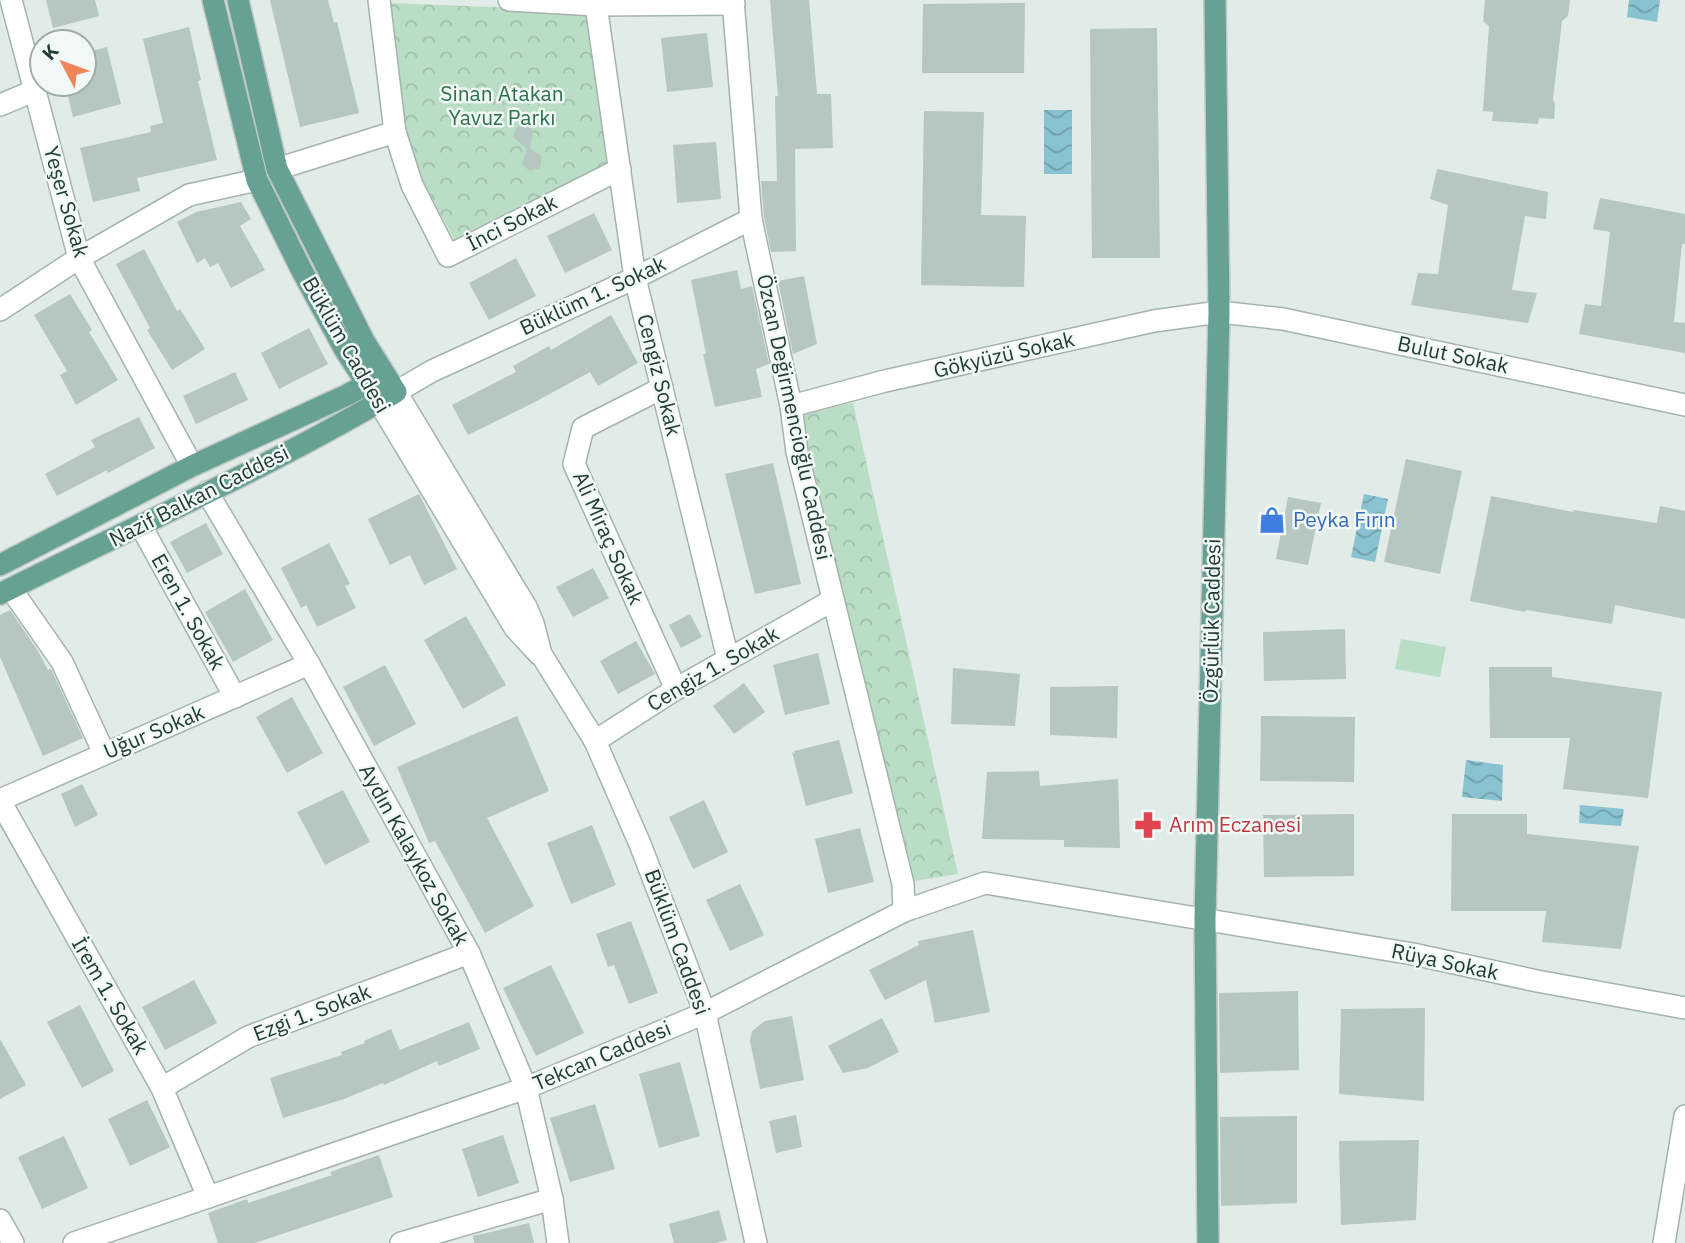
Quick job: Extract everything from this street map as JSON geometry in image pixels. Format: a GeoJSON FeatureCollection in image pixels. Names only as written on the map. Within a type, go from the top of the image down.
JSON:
{"type":"FeatureCollection","features":[{"type":"Feature","properties":{"kind":"main road","name":"Büklüm Caddesi"},"geometry":{"type":"LineString","coordinates":[[213,0],[257,180],[345,349],[382,388]]}},
{"type":"Feature","properties":{"kind":"main road","name":"Büklüm Caddesi"},"geometry":{"type":"LineString","coordinates":[[238,0],[277,169],[364,341],[382,388]]}},
{"type":"Feature","properties":{"kind":"main road","name":"Özgürlük Caddesi"},"geometry":{"type":"LineString","coordinates":[[1208,1243],[1205,919],[1219,312],[1215,0]]}},
{"type":"Feature","properties":{"kind":"main road","name":"Nazif Balkan Caddesi"},"geometry":{"type":"LineString","coordinates":[[1,562],[192,467],[382,388]]}},
{"type":"Feature","properties":{"kind":"main road","name":"Nazif Balkan Caddesi"},"geometry":{"type":"LineString","coordinates":[[5,592],[348,420],[382,388]]}},
{"type":"Feature","properties":{"kind":"street","name":"Yeşer Sokak"},"geometry":{"type":"LineString","coordinates":[[11,0],[28,61]]}},
{"type":"Feature","properties":{"kind":"street"},"geometry":{"type":"LineString","coordinates":[[277,169],[395,132],[379,0]]}},
{"type":"Feature","properties":{"kind":"street"},"geometry":{"type":"LineString","coordinates":[[509,0],[596,5],[734,2]]}},
{"type":"Feature","properties":{"kind":"street","name":"Özcan Değirmencioğlu Caddesi"},"geometry":{"type":"LineString","coordinates":[[734,2],[751,219],[792,406],[797,452],[903,884],[904,911]]}},
{"type":"Feature","properties":{"kind":"street","name":"Cengiz Sokak"},"geometry":{"type":"LineString","coordinates":[[596,5],[635,278],[728,659]]}},
{"type":"Feature","properties":{"kind":"street"},"geometry":{"type":"LineString","coordinates":[[0,105],[28,93]]}},
{"type":"Feature","properties":{"kind":"street","name":"Yeşer Sokak"},"geometry":{"type":"LineString","coordinates":[[38,98],[79,258],[192,467]]}},
{"type":"Feature","properties":{"kind":"street","name":"İnci Sokak"},"geometry":{"type":"LineString","coordinates":[[395,132],[412,185],[448,256],[620,169]]}},
{"type":"Feature","properties":{"kind":"street"},"geometry":{"type":"LineString","coordinates":[[0,310],[79,258],[189,195],[257,180]]}},
{"type":"Feature","properties":{"kind":"street","name":"Büklüm 1. Sokak"},"geometry":{"type":"LineString","coordinates":[[382,388],[432,371],[635,278],[751,219]]}},
{"type":"Feature","properties":{"kind":"street","name":"Bulut Sokak"},"geometry":{"type":"LineString","coordinates":[[1219,312],[1283,319],[1685,405]]}},
{"type":"Feature","properties":{"kind":"street","name":"Gökyüzü Sokak"},"geometry":{"type":"LineString","coordinates":[[792,406],[885,381],[1154,321],[1219,312]]}},
{"type":"Feature","properties":{"kind":"street","name":"Büklüm Caddesi"},"geometry":{"type":"LineString","coordinates":[[382,388],[526,607],[539,648],[594,741],[640,844],[705,1013],[756,1243]]}},
{"type":"Feature","properties":{"kind":"street","name":"Ali Miraç Sokak"},"geometry":{"type":"LineString","coordinates":[[662,388],[583,428],[574,464],[676,689]]}},
{"type":"Feature","properties":{"kind":"street","name":"Aydın Kalaykoz Sokak"},"geometry":{"type":"LineString","coordinates":[[207,492],[309,664],[469,953],[526,1088],[552,1199],[558,1243]]}},
{"type":"Feature","properties":{"kind":"street","name":"Eren 1. Sokak"},"geometry":{"type":"LineString","coordinates":[[141,526],[234,697]]}},
{"type":"Feature","properties":{"kind":"street"},"geometry":{"type":"LineString","coordinates":[[5,592],[62,662],[104,753]]}},
{"type":"Feature","properties":{"kind":"street","name":"Cengiz 1. Sokak"},"geometry":{"type":"LineString","coordinates":[[594,741],[676,689],[834,600]]}},
{"type":"Feature","properties":{"kind":"street","name":"Uğur Sokak"},"geometry":{"type":"LineString","coordinates":[[0,800],[309,664]]}},
{"type":"Feature","properties":{"kind":"street","name":"İrem 1. Sokak"},"geometry":{"type":"LineString","coordinates":[[0,800],[162,1088],[208,1197]]}},
{"type":"Feature","properties":{"kind":"street","name":"Tekcan Caddesi"},"geometry":{"type":"LineString","coordinates":[[74,1243],[526,1088],[705,1013],[904,911],[985,883],[1205,919]]}},
{"type":"Feature","properties":{"kind":"street","name":"Rüya Sokak"},"geometry":{"type":"LineString","coordinates":[[1205,919],[1413,954],[1537,981],[1685,1008]]}},
{"type":"Feature","properties":{"kind":"street","name":"Ezgi 1. Sokak"},"geometry":{"type":"LineString","coordinates":[[162,1088],[248,1037],[469,953]]}},
{"type":"Feature","properties":{"kind":"street"},"geometry":{"type":"LineString","coordinates":[[1664,1243],[1685,1116]]}},
{"type":"Feature","properties":{"kind":"street"},"geometry":{"type":"LineString","coordinates":[[401,1243],[552,1199]]}},
{"type":"Feature","properties":{"kind":"street"},"geometry":{"type":"LineString","coordinates":[[0,1220],[13,1243]]}},
{"type":"Feature","properties":{"kind":"green space","name":"Sinan Atakan Yavuz Parkı"},"geometry":{"type":"Polygon","coordinates":[[[389,3],[588,11],[610,164],[455,241],[423,181],[406,134],[389,3]]]}},
{"type":"Feature","properties":{"kind":"green space"},"geometry":{"type":"Polygon","coordinates":[[[853,403],[958,874],[908,882],[800,412],[853,403]]]}},
{"type":"Feature","properties":{"kind":"green space"},"geometry":{"type":"Polygon","coordinates":[[[1401,639],[1446,647],[1440,677],[1395,669],[1401,639]]]}},
{"type":"Feature","properties":{"kind":"water"},"geometry":{"type":"Polygon","coordinates":[[[1629,0],[1660,0],[1657,22],[1627,17],[1629,0]]]}},
{"type":"Feature","properties":{"kind":"water"},"geometry":{"type":"Polygon","coordinates":[[[1044,110],[1072,110],[1072,174],[1044,174],[1044,110]]]}},
{"type":"Feature","properties":{"kind":"water"},"geometry":{"type":"Polygon","coordinates":[[[1364,494],[1388,499],[1375,562],[1351,557],[1364,494]]]}},
{"type":"Feature","properties":{"kind":"water"},"geometry":{"type":"Polygon","coordinates":[[[1466,760],[1503,765],[1502,801],[1462,797],[1466,760]]]}},
{"type":"Feature","properties":{"kind":"water"},"geometry":{"type":"Polygon","coordinates":[[[1580,805],[1624,809],[1621,826],[1579,823],[1580,805]]]}},
{"type":"Feature","properties":{"kind":"building"},"geometry":{"type":"Polygon","coordinates":[[[46,0],[95,0],[99,16],[53,28],[46,0]]]}},
{"type":"Feature","properties":{"kind":"building"},"geometry":{"type":"Polygon","coordinates":[[[270,0],[328,0],[334,23],[337,22],[359,113],[300,127],[270,0]]]}},
{"type":"Feature","properties":{"kind":"building"},"geometry":{"type":"Polygon","coordinates":[[[770,0],[809,0],[817,94],[831,94],[833,148],[795,149],[796,251],[771,252],[764,217],[761,181],[777,181],[775,96],[778,96],[770,0]]]}},
{"type":"Feature","properties":{"kind":"building"},"geometry":{"type":"Polygon","coordinates":[[[1485,0],[1570,0],[1568,16],[1562,21],[1553,99],[1554,119],[1539,118],[1538,124],[1492,121],[1493,112],[1483,111],[1489,26],[1483,21],[1485,0]]]}},
{"type":"Feature","properties":{"kind":"building"},"geometry":{"type":"Polygon","coordinates":[[[1025,3],[1024,73],[922,73],[923,4],[1025,3]]]}},
{"type":"Feature","properties":{"kind":"building"},"geometry":{"type":"Polygon","coordinates":[[[189,27],[201,80],[198,81],[217,160],[137,178],[140,191],[93,202],[80,148],[151,132],[150,126],[163,123],[143,39],[189,27]]]}},
{"type":"Feature","properties":{"kind":"building"},"geometry":{"type":"Polygon","coordinates":[[[1157,28],[1160,258],[1092,258],[1090,29],[1157,28]]]}},
{"type":"Feature","properties":{"kind":"building"},"geometry":{"type":"Polygon","coordinates":[[[707,33],[713,87],[667,92],[661,38],[707,33]]]}},
{"type":"Feature","properties":{"kind":"building"},"geometry":{"type":"Polygon","coordinates":[[[107,47],[121,104],[73,117],[68,98],[98,98],[98,49],[107,47]]]}},
{"type":"Feature","properties":{"kind":"building"},"geometry":{"type":"Polygon","coordinates":[[[924,111],[984,112],[981,215],[1026,216],[1024,287],[921,285],[924,111]]]}},
{"type":"Feature","properties":{"kind":"building"},"geometry":{"type":"Polygon","coordinates":[[[526,124],[533,131],[530,148],[542,157],[540,168],[530,171],[522,165],[527,149],[513,137],[516,128],[526,124]]]}},
{"type":"Feature","properties":{"kind":"building"},"geometry":{"type":"Polygon","coordinates":[[[716,142],[721,199],[677,203],[673,145],[716,142]]]}},
{"type":"Feature","properties":{"kind":"building"},"geometry":{"type":"Polygon","coordinates":[[[1437,169],[1548,192],[1546,219],[1525,216],[1512,290],[1537,293],[1528,323],[1411,305],[1418,273],[1438,274],[1448,205],[1430,199],[1437,169]]]}},
{"type":"Feature","properties":{"kind":"building"},"geometry":{"type":"Polygon","coordinates":[[[1600,198],[1685,214],[1685,244],[1682,244],[1674,322],[1685,323],[1685,353],[1579,334],[1585,304],[1601,306],[1610,232],[1593,229],[1600,198]]]}},
{"type":"Feature","properties":{"kind":"building"},"geometry":{"type":"Polygon","coordinates":[[[241,202],[251,219],[240,226],[265,270],[231,288],[218,263],[210,267],[205,258],[197,263],[177,222],[196,212],[241,202]]]}},
{"type":"Feature","properties":{"kind":"building"},"geometry":{"type":"Polygon","coordinates":[[[594,213],[612,250],[565,273],[547,236],[594,213]]]}},
{"type":"Feature","properties":{"kind":"building"},"geometry":{"type":"Polygon","coordinates":[[[144,249],[177,311],[180,309],[205,349],[172,370],[147,330],[150,328],[116,264],[144,249]]]}},
{"type":"Feature","properties":{"kind":"building"},"geometry":{"type":"Polygon","coordinates":[[[516,258],[536,296],[489,320],[469,283],[516,258]]]}},
{"type":"Feature","properties":{"kind":"building"},"geometry":{"type":"Polygon","coordinates":[[[737,270],[741,289],[752,286],[769,364],[756,369],[762,397],[715,407],[691,280],[737,270]]]}},
{"type":"Feature","properties":{"kind":"building"},"geometry":{"type":"Polygon","coordinates":[[[804,276],[817,344],[793,354],[778,281],[804,276]]]}},
{"type":"Feature","properties":{"kind":"building"},"geometry":{"type":"Polygon","coordinates":[[[70,294],[118,380],[76,405],[60,375],[67,371],[34,315],[70,294]]]}},
{"type":"Feature","properties":{"kind":"building"},"geometry":{"type":"Polygon","coordinates":[[[611,315],[638,363],[598,386],[590,372],[468,435],[452,405],[516,372],[513,366],[549,346],[551,350],[611,315]]]}},
{"type":"Feature","properties":{"kind":"building"},"geometry":{"type":"Polygon","coordinates":[[[309,328],[328,364],[279,389],[261,353],[309,328]]]}},
{"type":"Feature","properties":{"kind":"building"},"geometry":{"type":"Polygon","coordinates":[[[235,372],[248,400],[196,424],[183,396],[235,372]]]}},
{"type":"Feature","properties":{"kind":"building"},"geometry":{"type":"Polygon","coordinates":[[[139,417],[155,448],[57,496],[45,474],[95,447],[91,440],[139,417]]]}},
{"type":"Feature","properties":{"kind":"building"},"geometry":{"type":"Polygon","coordinates":[[[1406,459],[1462,471],[1440,574],[1384,562],[1406,459]]]}},
{"type":"Feature","properties":{"kind":"building"},"geometry":{"type":"Polygon","coordinates":[[[773,463],[801,584],[755,594],[725,474],[773,463]]]}},
{"type":"Feature","properties":{"kind":"building"},"geometry":{"type":"Polygon","coordinates":[[[419,494],[457,569],[424,585],[410,555],[390,565],[368,519],[419,494]]]}},
{"type":"Feature","properties":{"kind":"building"},"geometry":{"type":"Polygon","coordinates":[[[1491,496],[1573,512],[1574,510],[1657,523],[1660,506],[1685,511],[1685,619],[1615,605],[1612,624],[1470,601],[1491,496]]]}},
{"type":"Feature","properties":{"kind":"building"},"geometry":{"type":"Polygon","coordinates":[[[1288,497],[1321,503],[1308,565],[1276,559],[1288,497]]]}},
{"type":"Feature","properties":{"kind":"building"},"geometry":{"type":"Polygon","coordinates":[[[206,523],[223,554],[187,573],[170,542],[206,523]]]}},
{"type":"Feature","properties":{"kind":"building"},"geometry":{"type":"Polygon","coordinates":[[[329,543],[350,584],[345,586],[356,608],[317,627],[306,605],[301,608],[281,568],[329,543]]]}},
{"type":"Feature","properties":{"kind":"building"},"geometry":{"type":"Polygon","coordinates":[[[593,568],[609,598],[573,617],[556,587],[593,568]]]}},
{"type":"Feature","properties":{"kind":"building"},"geometry":{"type":"Polygon","coordinates":[[[245,589],[273,640],[233,662],[205,612],[245,589]]]}},
{"type":"Feature","properties":{"kind":"building"},"geometry":{"type":"Polygon","coordinates":[[[10,610],[48,670],[51,669],[83,738],[43,756],[0,657],[0,615],[10,610]]]}},
{"type":"Feature","properties":{"kind":"building"},"geometry":{"type":"Polygon","coordinates":[[[690,614],[702,637],[681,648],[669,625],[690,614]]]}},
{"type":"Feature","properties":{"kind":"building"},"geometry":{"type":"Polygon","coordinates":[[[466,616],[506,685],[463,709],[424,640],[466,616]]]}},
{"type":"Feature","properties":{"kind":"building"},"geometry":{"type":"Polygon","coordinates":[[[1345,629],[1346,679],[1264,681],[1263,632],[1345,629]]]}},
{"type":"Feature","properties":{"kind":"building"},"geometry":{"type":"Polygon","coordinates":[[[636,641],[655,674],[618,694],[600,661],[636,641]]]}},
{"type":"Feature","properties":{"kind":"building"},"geometry":{"type":"Polygon","coordinates":[[[818,653],[830,704],[785,715],[773,665],[818,653]]]}},
{"type":"Feature","properties":{"kind":"building"},"geometry":{"type":"Polygon","coordinates":[[[385,665],[416,724],[374,746],[343,687],[385,665]]]}},
{"type":"Feature","properties":{"kind":"building"},"geometry":{"type":"Polygon","coordinates":[[[1489,667],[1552,667],[1552,677],[1662,692],[1648,798],[1563,789],[1570,738],[1490,738],[1489,667]]]}},
{"type":"Feature","properties":{"kind":"building"},"geometry":{"type":"Polygon","coordinates":[[[953,668],[1020,674],[1015,726],[951,724],[953,668]]]}},
{"type":"Feature","properties":{"kind":"building"},"geometry":{"type":"Polygon","coordinates":[[[744,683],[765,712],[734,734],[713,706],[744,683]]]}},
{"type":"Feature","properties":{"kind":"building"},"geometry":{"type":"Polygon","coordinates":[[[1118,686],[1117,738],[1050,735],[1050,687],[1118,686]]]}},
{"type":"Feature","properties":{"kind":"building"},"geometry":{"type":"Polygon","coordinates":[[[292,697],[323,753],[287,773],[256,717],[292,697]]]}},
{"type":"Feature","properties":{"kind":"building"},"geometry":{"type":"Polygon","coordinates":[[[517,716],[549,791],[487,818],[534,906],[485,933],[435,841],[429,843],[397,767],[517,716]]]}},
{"type":"Feature","properties":{"kind":"building"},"geometry":{"type":"Polygon","coordinates":[[[1261,716],[1355,717],[1354,782],[1260,781],[1261,716]]]}},
{"type":"Feature","properties":{"kind":"building"},"geometry":{"type":"Polygon","coordinates":[[[839,740],[853,793],[806,806],[792,752],[795,754],[794,751],[839,740]]]}},
{"type":"Feature","properties":{"kind":"building"},"geometry":{"type":"Polygon","coordinates":[[[1039,771],[1040,786],[1118,779],[1120,848],[1064,847],[1064,840],[982,839],[987,772],[1039,771]]]}},
{"type":"Feature","properties":{"kind":"building"},"geometry":{"type":"Polygon","coordinates":[[[82,784],[98,815],[75,827],[61,794],[82,784]]]}},
{"type":"Feature","properties":{"kind":"building"},"geometry":{"type":"Polygon","coordinates":[[[343,790],[370,842],[325,865],[297,812],[343,790]]]}},
{"type":"Feature","properties":{"kind":"building"},"geometry":{"type":"Polygon","coordinates":[[[704,800],[728,852],[693,869],[669,817],[704,800]]]}},
{"type":"Feature","properties":{"kind":"building"},"geometry":{"type":"Polygon","coordinates":[[[1354,814],[1354,876],[1264,877],[1263,815],[1354,814]]]}},
{"type":"Feature","properties":{"kind":"building"},"geometry":{"type":"Polygon","coordinates":[[[1452,814],[1527,814],[1527,834],[1639,846],[1621,949],[1542,942],[1546,911],[1451,911],[1452,814]]]}},
{"type":"Feature","properties":{"kind":"building"},"geometry":{"type":"Polygon","coordinates":[[[592,825],[616,885],[571,904],[547,843],[592,825]]]}},
{"type":"Feature","properties":{"kind":"building"},"geometry":{"type":"Polygon","coordinates":[[[860,828],[874,882],[828,893],[815,839],[860,828]]]}},
{"type":"Feature","properties":{"kind":"building"},"geometry":{"type":"Polygon","coordinates":[[[740,884],[764,935],[730,951],[706,900],[740,884]]]}},
{"type":"Feature","properties":{"kind":"building"},"geometry":{"type":"Polygon","coordinates":[[[631,921],[658,993],[629,1004],[614,965],[608,967],[596,934],[631,921]]]}},
{"type":"Feature","properties":{"kind":"building"},"geometry":{"type":"Polygon","coordinates":[[[973,930],[990,1012],[935,1023],[926,980],[885,1000],[869,970],[919,945],[918,941],[973,930]]]}},
{"type":"Feature","properties":{"kind":"building"},"geometry":{"type":"Polygon","coordinates":[[[551,965],[584,1033],[536,1056],[503,988],[551,965]]]}},
{"type":"Feature","properties":{"kind":"building"},"geometry":{"type":"Polygon","coordinates":[[[194,980],[217,1023],[165,1050],[142,1007],[194,980]]]}},
{"type":"Feature","properties":{"kind":"building"},"geometry":{"type":"Polygon","coordinates":[[[1298,991],[1299,1070],[1220,1073],[1219,993],[1298,991]]]}},
{"type":"Feature","properties":{"kind":"building"},"geometry":{"type":"Polygon","coordinates":[[[80,1005],[114,1071],[82,1088],[47,1022],[80,1005]]]}},
{"type":"Feature","properties":{"kind":"building"},"geometry":{"type":"Polygon","coordinates":[[[1425,1008],[1424,1101],[1339,1094],[1341,1009],[1425,1008]]]}},
{"type":"Feature","properties":{"kind":"building"},"geometry":{"type":"Polygon","coordinates":[[[792,1016],[804,1080],[760,1089],[750,1041],[752,1031],[765,1021],[792,1016]]]}},
{"type":"Feature","properties":{"kind":"building"},"geometry":{"type":"Polygon","coordinates":[[[882,1018],[899,1052],[868,1068],[843,1073],[828,1046],[882,1018]]]}},
{"type":"Feature","properties":{"kind":"building"},"geometry":{"type":"Polygon","coordinates":[[[469,1022],[480,1049],[439,1066],[437,1061],[384,1085],[383,1083],[344,1099],[283,1118],[270,1078],[342,1055],[341,1052],[391,1029],[400,1050],[469,1022]]]}},
{"type":"Feature","properties":{"kind":"building"},"geometry":{"type":"Polygon","coordinates":[[[0,1039],[26,1085],[0,1099],[0,1039]]]}},
{"type":"Feature","properties":{"kind":"building"},"geometry":{"type":"Polygon","coordinates":[[[680,1062],[700,1136],[659,1148],[639,1074],[680,1062]]]}},
{"type":"Feature","properties":{"kind":"building"},"geometry":{"type":"Polygon","coordinates":[[[147,1100],[170,1147],[130,1166],[108,1119],[147,1100]]]}},
{"type":"Feature","properties":{"kind":"building"},"geometry":{"type":"Polygon","coordinates":[[[595,1104],[615,1169],[570,1182],[550,1118],[595,1104]]]}},
{"type":"Feature","properties":{"kind":"building"},"geometry":{"type":"Polygon","coordinates":[[[796,1115],[802,1147],[776,1153],[769,1121],[796,1115]]]}},
{"type":"Feature","properties":{"kind":"building"},"geometry":{"type":"Polygon","coordinates":[[[1297,1116],[1297,1203],[1221,1206],[1220,1117],[1297,1116]]]}},
{"type":"Feature","properties":{"kind":"building"},"geometry":{"type":"Polygon","coordinates":[[[503,1135],[519,1183],[478,1197],[462,1149],[503,1135]]]}},
{"type":"Feature","properties":{"kind":"building"},"geometry":{"type":"Polygon","coordinates":[[[64,1136],[88,1188],[42,1209],[18,1157],[64,1136]]]}},
{"type":"Feature","properties":{"kind":"building"},"geometry":{"type":"Polygon","coordinates":[[[1419,1140],[1416,1220],[1341,1225],[1339,1141],[1419,1140]]]}},
{"type":"Feature","properties":{"kind":"building"},"geometry":{"type":"Polygon","coordinates":[[[379,1155],[393,1197],[255,1243],[218,1243],[208,1213],[247,1199],[248,1203],[332,1175],[330,1172],[379,1155]]]}},
{"type":"Feature","properties":{"kind":"building"},"geometry":{"type":"Polygon","coordinates":[[[719,1210],[727,1240],[716,1243],[674,1243],[669,1224],[719,1210]]]}},
{"type":"Feature","properties":{"kind":"building"},"geometry":{"type":"Polygon","coordinates":[[[529,1223],[534,1243],[474,1243],[473,1236],[529,1223]]]}},
{"type":"Feature","properties":{"kind":"place","name":"Peyka Fırın"},"geometry":{"type":"Point","coordinates":[1272,520]}},
{"type":"Feature","properties":{"kind":"place","name":"Arım Eczanesi"},"geometry":{"type":"Point","coordinates":[1148,825]}}]}
